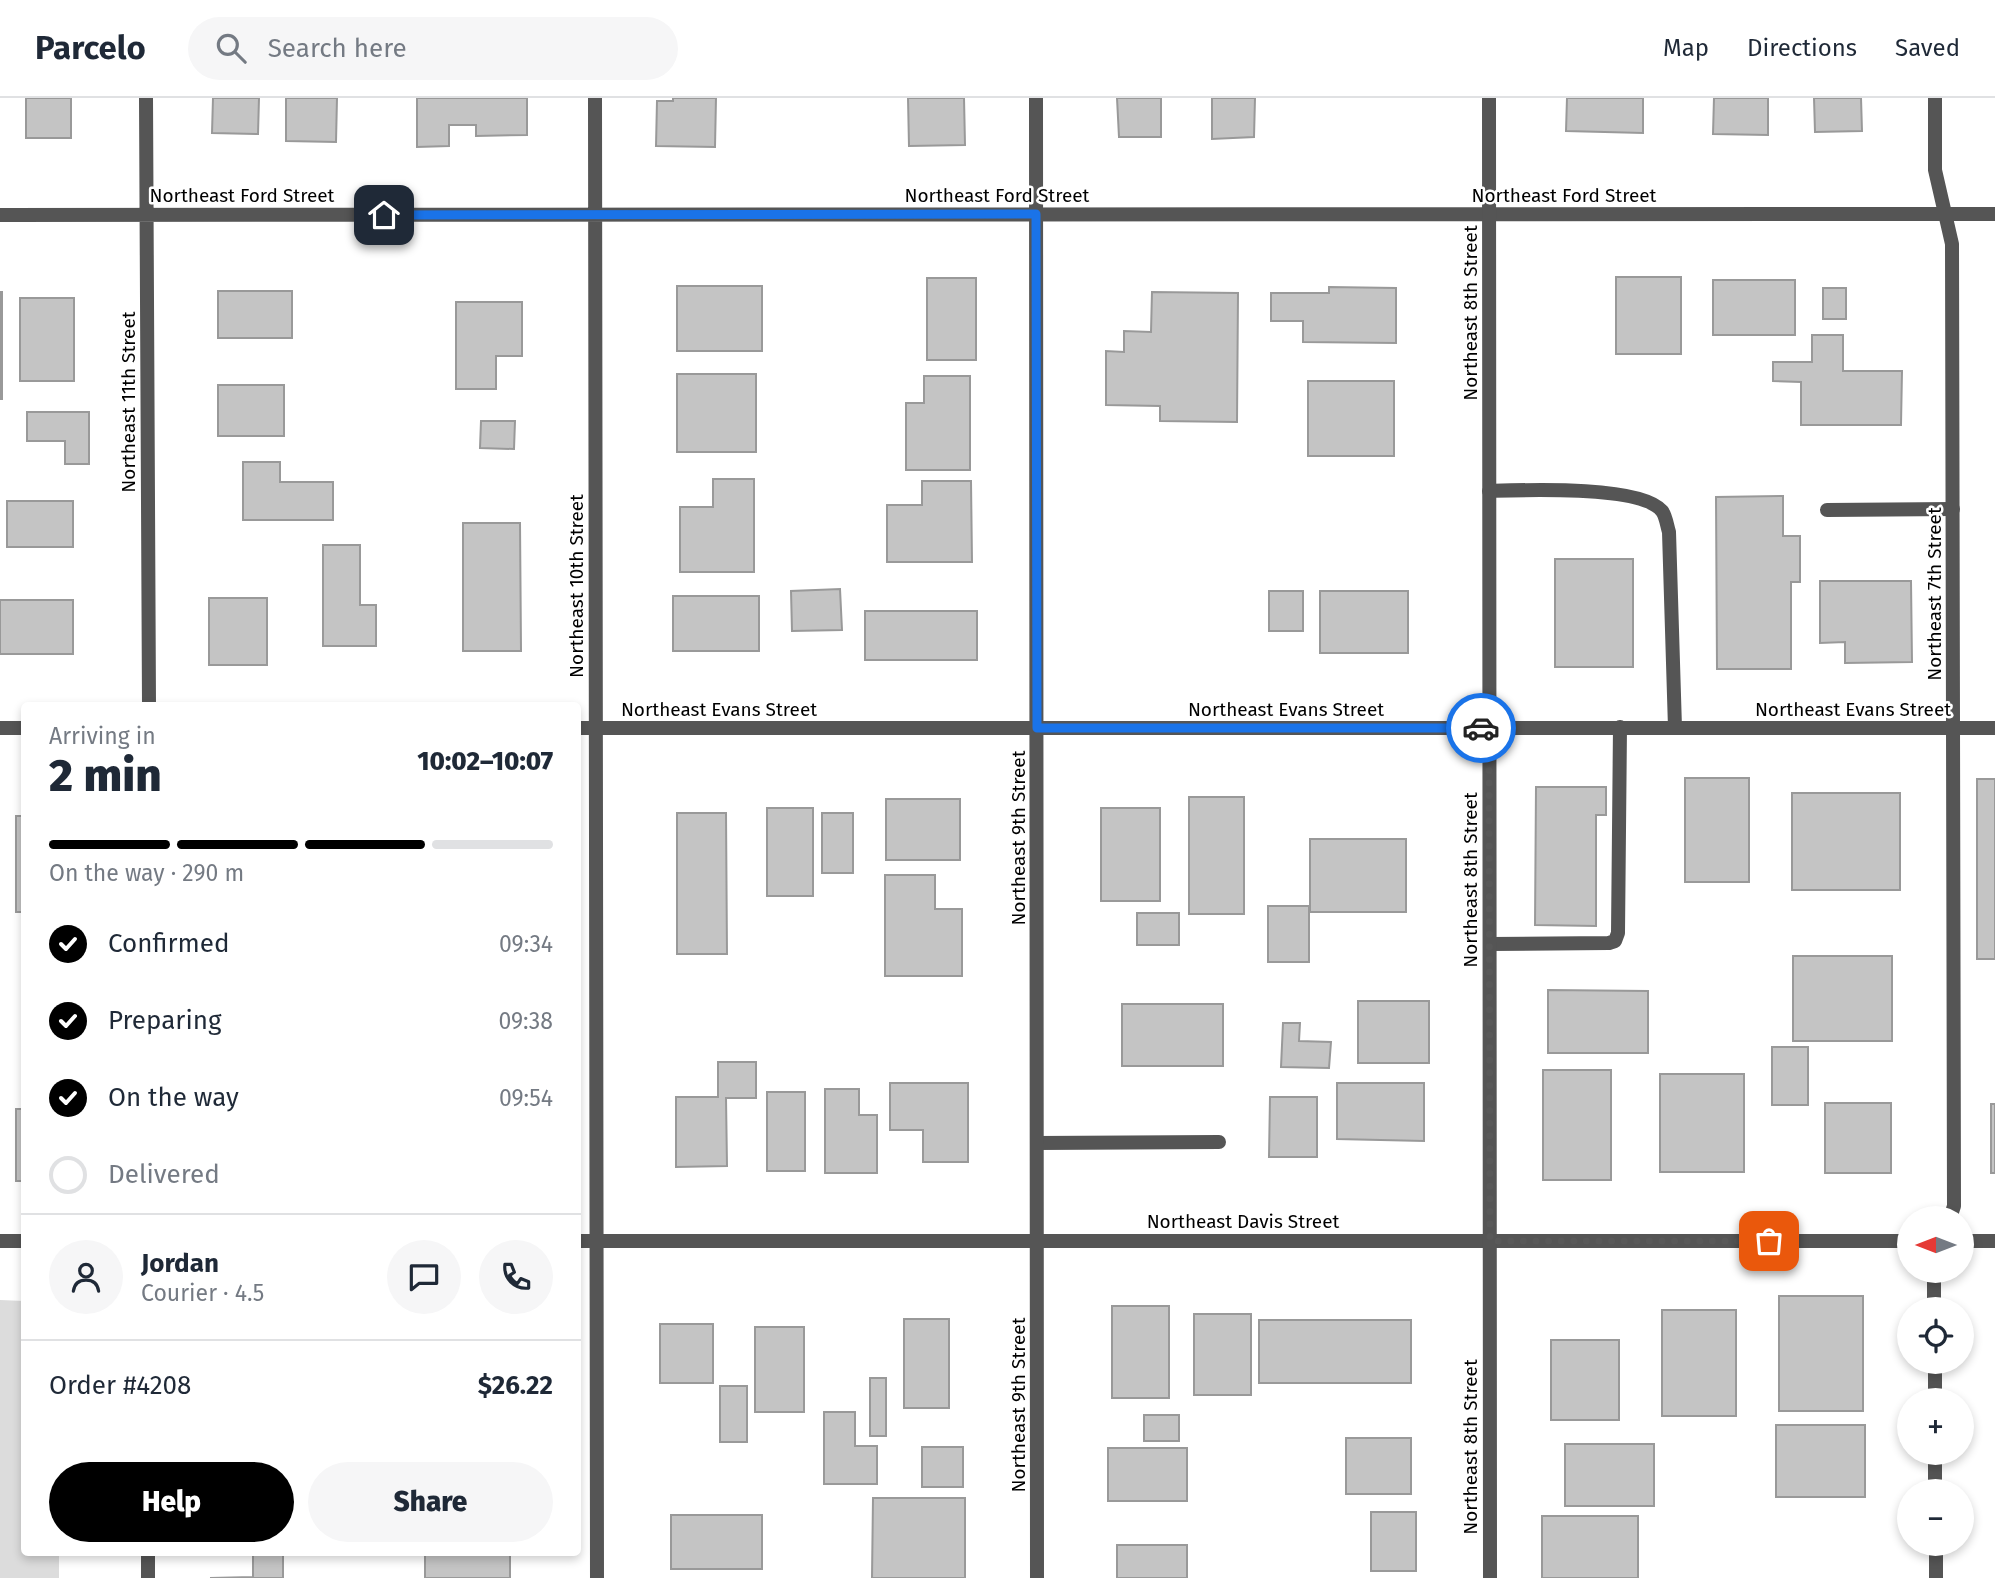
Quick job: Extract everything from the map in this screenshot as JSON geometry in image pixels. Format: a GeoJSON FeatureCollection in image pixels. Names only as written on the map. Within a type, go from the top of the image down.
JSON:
{"type":"FeatureCollection","features":[{"type":"Feature","properties":{"kind":"street","name":"Northeast 11th Street"},"geometry":{"type":"LineString","coordinates":[[146,98],[149,702]]}},
{"type":"Feature","properties":{"kind":"street","name":"Northeast 10th Street"},"geometry":{"type":"LineString","coordinates":[[595,98],[597,1578]]}},
{"type":"Feature","properties":{"kind":"street","name":"Northeast 9th Street"},"geometry":{"type":"LineString","coordinates":[[1036,98],[1037,1578]]}},
{"type":"Feature","properties":{"kind":"street","name":"Northeast 8th Street"},"geometry":{"type":"LineString","coordinates":[[1489,98],[1490,1578]]}},
{"type":"Feature","properties":{"kind":"street","name":"Northeast 7th Street"},"geometry":{"type":"LineString","coordinates":[[1935,98],[1935,170],[1952,244],[1954,1206]]}},
{"type":"Feature","properties":{"kind":"street","name":"Northeast Ford Street"},"geometry":{"type":"LineString","coordinates":[[0,215],[1995,214]]}},
{"type":"Feature","properties":{"kind":"street"},"geometry":{"type":"LineString","coordinates":[[1489,491],[1558,489],[1642,498],[1662,511],[1669,532],[1675,728]]}},
{"type":"Feature","properties":{"kind":"street"},"geometry":{"type":"LineString","coordinates":[[1827,510],[1953,509]]}},
{"type":"Feature","properties":{"kind":"street"},"geometry":{"type":"LineString","coordinates":[[1490,944],[1615,941],[1618,933],[1620,727]]}},
{"type":"Feature","properties":{"kind":"street"},"geometry":{"type":"LineString","coordinates":[[0,728],[21,728]]}},
{"type":"Feature","properties":{"kind":"street","name":"Northeast Evans Street"},"geometry":{"type":"LineString","coordinates":[[581,728],[1995,728]]}},
{"type":"Feature","properties":{"kind":"street"},"geometry":{"type":"LineString","coordinates":[[1037,1143],[1219,1142]]}},
{"type":"Feature","properties":{"kind":"street"},"geometry":{"type":"LineString","coordinates":[[0,1241],[21,1241]]}},
{"type":"Feature","properties":{"kind":"street","name":"Northeast Davis Street"},"geometry":{"type":"LineString","coordinates":[[581,1241],[1897,1241]]}},
{"type":"Feature","properties":{"kind":"street"},"geometry":{"type":"LineString","coordinates":[[1974,1241],[1995,1241]]}},
{"type":"Feature","properties":{"kind":"street"},"geometry":{"type":"LineString","coordinates":[[148,1556],[148,1578]]}},
{"type":"Feature","properties":{"kind":"street"},"geometry":{"type":"LineString","coordinates":[[1936,1556],[1936,1578]]}},
{"type":"Feature","properties":{"kind":"shaded area"},"geometry":{"type":"Polygon","coordinates":[[[0,1300],[21,1301],[21,1556],[59,1556],[59,1578],[0,1578],[0,1300]]]}},
{"type":"Feature","properties":{"kind":"building"},"geometry":{"type":"Polygon","coordinates":[[[26,98],[71,98],[71,138],[26,138],[26,98]]]}},
{"type":"Feature","properties":{"kind":"building"},"geometry":{"type":"Polygon","coordinates":[[[213,98],[259,98],[258,134],[212,133],[213,98]]]}},
{"type":"Feature","properties":{"kind":"building"},"geometry":{"type":"Polygon","coordinates":[[[286,98],[337,98],[336,142],[286,141],[286,98]]]}},
{"type":"Feature","properties":{"kind":"building"},"geometry":{"type":"Polygon","coordinates":[[[417,98],[527,98],[527,135],[476,136],[476,125],[449,125],[449,146],[417,147],[417,98]]]}},
{"type":"Feature","properties":{"kind":"building"},"geometry":{"type":"Polygon","coordinates":[[[673,98],[716,98],[715,147],[656,146],[657,101],[673,101],[673,98]]]}},
{"type":"Feature","properties":{"kind":"building"},"geometry":{"type":"Polygon","coordinates":[[[908,98],[964,98],[965,145],[909,146],[908,98]]]}},
{"type":"Feature","properties":{"kind":"building"},"geometry":{"type":"Polygon","coordinates":[[[1117,98],[1161,98],[1161,137],[1119,137],[1117,98]]]}},
{"type":"Feature","properties":{"kind":"building"},"geometry":{"type":"Polygon","coordinates":[[[1212,98],[1255,98],[1254,137],[1212,139],[1212,98]]]}},
{"type":"Feature","properties":{"kind":"building"},"geometry":{"type":"Polygon","coordinates":[[[1567,98],[1643,98],[1643,133],[1566,131],[1567,98]]]}},
{"type":"Feature","properties":{"kind":"building"},"geometry":{"type":"Polygon","coordinates":[[[1714,98],[1768,98],[1768,135],[1713,134],[1714,98]]]}},
{"type":"Feature","properties":{"kind":"building"},"geometry":{"type":"Polygon","coordinates":[[[1814,98],[1861,98],[1862,131],[1815,132],[1814,98]]]}},
{"type":"Feature","properties":{"kind":"building"},"geometry":{"type":"Polygon","coordinates":[[[1616,277],[1681,277],[1681,354],[1616,354],[1616,277]]]}},
{"type":"Feature","properties":{"kind":"building"},"geometry":{"type":"Polygon","coordinates":[[[927,278],[976,278],[976,360],[927,360],[927,278]]]}},
{"type":"Feature","properties":{"kind":"building"},"geometry":{"type":"Polygon","coordinates":[[[1713,280],[1795,280],[1795,335],[1713,335],[1713,280]]]}},
{"type":"Feature","properties":{"kind":"building"},"geometry":{"type":"Polygon","coordinates":[[[677,286],[762,286],[762,351],[677,351],[677,286]]]}},
{"type":"Feature","properties":{"kind":"building"},"geometry":{"type":"Polygon","coordinates":[[[1329,287],[1396,288],[1396,343],[1303,342],[1303,321],[1271,321],[1271,293],[1329,293],[1329,287]]]}},
{"type":"Feature","properties":{"kind":"building"},"geometry":{"type":"Polygon","coordinates":[[[1823,288],[1846,288],[1846,319],[1823,319],[1823,288]]]}},
{"type":"Feature","properties":{"kind":"building"},"geometry":{"type":"Polygon","coordinates":[[[218,291],[292,291],[292,338],[218,338],[218,291]]]}},
{"type":"Feature","properties":{"kind":"building"},"geometry":{"type":"Polygon","coordinates":[[[2,292],[2,399],[0,399],[2,292]]]}},
{"type":"Feature","properties":{"kind":"building"},"geometry":{"type":"Polygon","coordinates":[[[1152,292],[1238,293],[1237,422],[1160,421],[1160,406],[1106,405],[1106,351],[1124,352],[1124,331],[1151,332],[1152,292]]]}},
{"type":"Feature","properties":{"kind":"building"},"geometry":{"type":"Polygon","coordinates":[[[20,298],[74,298],[74,381],[20,381],[20,298]]]}},
{"type":"Feature","properties":{"kind":"building"},"geometry":{"type":"Polygon","coordinates":[[[456,302],[522,302],[522,356],[496,356],[496,389],[456,389],[456,302]]]}},
{"type":"Feature","properties":{"kind":"building"},"geometry":{"type":"Polygon","coordinates":[[[1812,335],[1843,335],[1843,371],[1902,371],[1901,425],[1801,425],[1801,382],[1773,381],[1773,362],[1812,362],[1812,335]]]}},
{"type":"Feature","properties":{"kind":"building"},"geometry":{"type":"Polygon","coordinates":[[[677,374],[756,374],[756,452],[677,452],[677,374]]]}},
{"type":"Feature","properties":{"kind":"building"},"geometry":{"type":"Polygon","coordinates":[[[924,376],[970,376],[970,470],[906,470],[906,403],[924,403],[924,376]]]}},
{"type":"Feature","properties":{"kind":"building"},"geometry":{"type":"Polygon","coordinates":[[[1308,381],[1394,381],[1394,456],[1308,456],[1308,381]]]}},
{"type":"Feature","properties":{"kind":"building"},"geometry":{"type":"Polygon","coordinates":[[[218,385],[284,385],[284,436],[218,436],[218,385]]]}},
{"type":"Feature","properties":{"kind":"building"},"geometry":{"type":"Polygon","coordinates":[[[27,412],[89,412],[89,464],[65,464],[65,441],[27,441],[27,412]]]}},
{"type":"Feature","properties":{"kind":"building"},"geometry":{"type":"Polygon","coordinates":[[[481,421],[515,421],[514,449],[480,448],[481,421]]]}},
{"type":"Feature","properties":{"kind":"building"},"geometry":{"type":"Polygon","coordinates":[[[243,462],[280,462],[280,482],[333,482],[333,520],[243,520],[243,462]]]}},
{"type":"Feature","properties":{"kind":"building"},"geometry":{"type":"Polygon","coordinates":[[[713,479],[754,479],[754,572],[680,572],[680,507],[713,507],[713,479]]]}},
{"type":"Feature","properties":{"kind":"building"},"geometry":{"type":"Polygon","coordinates":[[[922,481],[971,481],[972,562],[887,562],[887,505],[922,505],[922,481]]]}},
{"type":"Feature","properties":{"kind":"building"},"geometry":{"type":"Polygon","coordinates":[[[1783,496],[1783,536],[1800,536],[1800,582],[1791,582],[1791,669],[1717,669],[1716,497],[1783,496]]]}},
{"type":"Feature","properties":{"kind":"building"},"geometry":{"type":"Polygon","coordinates":[[[7,501],[73,501],[73,547],[7,547],[7,501]]]}},
{"type":"Feature","properties":{"kind":"building"},"geometry":{"type":"Polygon","coordinates":[[[463,523],[520,523],[521,651],[463,651],[463,523]]]}},
{"type":"Feature","properties":{"kind":"building"},"geometry":{"type":"Polygon","coordinates":[[[323,545],[360,545],[360,605],[376,605],[376,646],[323,646],[323,545]]]}},
{"type":"Feature","properties":{"kind":"building"},"geometry":{"type":"Polygon","coordinates":[[[1555,559],[1633,559],[1633,667],[1555,667],[1555,559]]]}},
{"type":"Feature","properties":{"kind":"building"},"geometry":{"type":"Polygon","coordinates":[[[1820,581],[1911,581],[1912,662],[1845,663],[1845,642],[1820,643],[1820,581]]]}},
{"type":"Feature","properties":{"kind":"building"},"geometry":{"type":"Polygon","coordinates":[[[840,589],[842,630],[792,631],[791,591],[840,589]]]}},
{"type":"Feature","properties":{"kind":"building"},"geometry":{"type":"Polygon","coordinates":[[[1269,591],[1303,591],[1303,631],[1269,631],[1269,591]]]}},
{"type":"Feature","properties":{"kind":"building"},"geometry":{"type":"Polygon","coordinates":[[[1320,591],[1408,591],[1408,653],[1320,653],[1320,591]]]}},
{"type":"Feature","properties":{"kind":"building"},"geometry":{"type":"Polygon","coordinates":[[[673,596],[759,596],[759,651],[673,651],[673,596]]]}},
{"type":"Feature","properties":{"kind":"building"},"geometry":{"type":"Polygon","coordinates":[[[209,598],[267,598],[267,665],[209,665],[209,598]]]}},
{"type":"Feature","properties":{"kind":"building"},"geometry":{"type":"Polygon","coordinates":[[[0,600],[73,600],[73,654],[0,654],[0,600]]]}},
{"type":"Feature","properties":{"kind":"building"},"geometry":{"type":"Polygon","coordinates":[[[865,611],[977,611],[977,660],[865,660],[865,611]]]}},
{"type":"Feature","properties":{"kind":"building"},"geometry":{"type":"Polygon","coordinates":[[[1685,778],[1749,778],[1749,882],[1685,882],[1685,778]]]}},
{"type":"Feature","properties":{"kind":"building"},"geometry":{"type":"Polygon","coordinates":[[[1977,779],[1995,779],[1995,959],[1977,959],[1977,779]]]}},
{"type":"Feature","properties":{"kind":"building"},"geometry":{"type":"Polygon","coordinates":[[[1536,787],[1606,787],[1606,815],[1596,815],[1596,926],[1535,925],[1536,787]]]}},
{"type":"Feature","properties":{"kind":"building"},"geometry":{"type":"Polygon","coordinates":[[[1792,793],[1900,793],[1900,890],[1792,890],[1792,793]]]}},
{"type":"Feature","properties":{"kind":"building"},"geometry":{"type":"Polygon","coordinates":[[[1189,797],[1244,797],[1244,914],[1189,914],[1189,797]]]}},
{"type":"Feature","properties":{"kind":"building"},"geometry":{"type":"Polygon","coordinates":[[[886,799],[960,799],[960,860],[886,860],[886,799]]]}},
{"type":"Feature","properties":{"kind":"building"},"geometry":{"type":"Polygon","coordinates":[[[767,808],[813,808],[813,896],[767,896],[767,808]]]}},
{"type":"Feature","properties":{"kind":"building"},"geometry":{"type":"Polygon","coordinates":[[[1101,808],[1160,808],[1160,901],[1101,901],[1101,808]]]}},
{"type":"Feature","properties":{"kind":"building"},"geometry":{"type":"Polygon","coordinates":[[[677,813],[726,813],[727,954],[677,954],[677,813]]]}},
{"type":"Feature","properties":{"kind":"building"},"geometry":{"type":"Polygon","coordinates":[[[822,813],[853,813],[853,873],[822,873],[822,813]]]}},
{"type":"Feature","properties":{"kind":"building"},"geometry":{"type":"Polygon","coordinates":[[[16,816],[21,816],[21,912],[16,912],[16,816]]]}},
{"type":"Feature","properties":{"kind":"building"},"geometry":{"type":"Polygon","coordinates":[[[1310,839],[1406,839],[1406,912],[1310,912],[1310,839]]]}},
{"type":"Feature","properties":{"kind":"building"},"geometry":{"type":"Polygon","coordinates":[[[885,875],[935,875],[935,909],[962,909],[962,976],[885,976],[885,875]]]}},
{"type":"Feature","properties":{"kind":"building"},"geometry":{"type":"Polygon","coordinates":[[[1268,906],[1309,906],[1309,962],[1268,962],[1268,906]]]}},
{"type":"Feature","properties":{"kind":"building"},"geometry":{"type":"Polygon","coordinates":[[[1137,913],[1179,913],[1179,945],[1137,945],[1137,913]]]}},
{"type":"Feature","properties":{"kind":"building"},"geometry":{"type":"Polygon","coordinates":[[[1793,956],[1892,956],[1892,1041],[1793,1041],[1793,956]]]}},
{"type":"Feature","properties":{"kind":"building"},"geometry":{"type":"Polygon","coordinates":[[[1548,990],[1648,991],[1648,1053],[1548,1053],[1548,990]]]}},
{"type":"Feature","properties":{"kind":"building"},"geometry":{"type":"Polygon","coordinates":[[[1358,1001],[1429,1001],[1429,1063],[1358,1063],[1358,1001]]]}},
{"type":"Feature","properties":{"kind":"building"},"geometry":{"type":"Polygon","coordinates":[[[1122,1004],[1223,1004],[1223,1066],[1122,1066],[1122,1004]]]}},
{"type":"Feature","properties":{"kind":"building"},"geometry":{"type":"Polygon","coordinates":[[[1283,1023],[1300,1023],[1299,1041],[1331,1042],[1329,1068],[1281,1067],[1283,1023]]]}},
{"type":"Feature","properties":{"kind":"building"},"geometry":{"type":"Polygon","coordinates":[[[1772,1047],[1808,1047],[1808,1105],[1772,1105],[1772,1047]]]}},
{"type":"Feature","properties":{"kind":"building"},"geometry":{"type":"Polygon","coordinates":[[[718,1062],[756,1062],[756,1098],[726,1098],[727,1166],[676,1167],[676,1097],[718,1097],[718,1062]]]}},
{"type":"Feature","properties":{"kind":"building"},"geometry":{"type":"Polygon","coordinates":[[[1543,1070],[1611,1070],[1611,1180],[1543,1180],[1543,1070]]]}},
{"type":"Feature","properties":{"kind":"building"},"geometry":{"type":"Polygon","coordinates":[[[1660,1074],[1744,1074],[1744,1172],[1660,1172],[1660,1074]]]}},
{"type":"Feature","properties":{"kind":"building"},"geometry":{"type":"Polygon","coordinates":[[[890,1083],[968,1083],[968,1162],[923,1162],[923,1130],[890,1130],[890,1083]]]}},
{"type":"Feature","properties":{"kind":"building"},"geometry":{"type":"Polygon","coordinates":[[[1337,1083],[1424,1083],[1424,1141],[1337,1139],[1337,1083]]]}},
{"type":"Feature","properties":{"kind":"building"},"geometry":{"type":"Polygon","coordinates":[[[825,1089],[859,1089],[859,1115],[877,1115],[877,1173],[825,1173],[825,1089]]]}},
{"type":"Feature","properties":{"kind":"building"},"geometry":{"type":"Polygon","coordinates":[[[767,1092],[805,1092],[805,1171],[767,1171],[767,1092]]]}},
{"type":"Feature","properties":{"kind":"building"},"geometry":{"type":"Polygon","coordinates":[[[1270,1097],[1317,1097],[1317,1157],[1269,1157],[1270,1097]]]}},
{"type":"Feature","properties":{"kind":"building"},"geometry":{"type":"Polygon","coordinates":[[[1825,1103],[1891,1103],[1891,1173],[1825,1173],[1825,1103]]]}},
{"type":"Feature","properties":{"kind":"building"},"geometry":{"type":"Polygon","coordinates":[[[1991,1104],[1995,1104],[1995,1173],[1991,1173],[1991,1104]]]}},
{"type":"Feature","properties":{"kind":"building"},"geometry":{"type":"Polygon","coordinates":[[[16,1109],[21,1109],[21,1181],[16,1181],[16,1109]]]}},
{"type":"Feature","properties":{"kind":"building"},"geometry":{"type":"Polygon","coordinates":[[[1779,1296],[1863,1296],[1863,1411],[1779,1411],[1779,1296]]]}},
{"type":"Feature","properties":{"kind":"building"},"geometry":{"type":"Polygon","coordinates":[[[1112,1306],[1169,1306],[1169,1398],[1112,1398],[1112,1306]]]}},
{"type":"Feature","properties":{"kind":"building"},"geometry":{"type":"Polygon","coordinates":[[[1662,1310],[1736,1310],[1736,1416],[1662,1416],[1662,1310]]]}},
{"type":"Feature","properties":{"kind":"building"},"geometry":{"type":"Polygon","coordinates":[[[1194,1314],[1251,1314],[1251,1395],[1194,1395],[1194,1314]]]}},
{"type":"Feature","properties":{"kind":"building"},"geometry":{"type":"Polygon","coordinates":[[[904,1319],[949,1319],[949,1408],[904,1408],[904,1319]]]}},
{"type":"Feature","properties":{"kind":"building"},"geometry":{"type":"Polygon","coordinates":[[[1259,1320],[1411,1320],[1411,1383],[1259,1383],[1259,1320]]]}},
{"type":"Feature","properties":{"kind":"building"},"geometry":{"type":"Polygon","coordinates":[[[660,1324],[713,1324],[713,1383],[660,1383],[660,1324]]]}},
{"type":"Feature","properties":{"kind":"building"},"geometry":{"type":"Polygon","coordinates":[[[755,1327],[804,1327],[804,1412],[755,1412],[755,1327]]]}},
{"type":"Feature","properties":{"kind":"building"},"geometry":{"type":"Polygon","coordinates":[[[1551,1340],[1619,1340],[1619,1420],[1551,1420],[1551,1340]]]}},
{"type":"Feature","properties":{"kind":"building"},"geometry":{"type":"Polygon","coordinates":[[[870,1378],[886,1378],[886,1436],[870,1436],[870,1378]]]}},
{"type":"Feature","properties":{"kind":"building"},"geometry":{"type":"Polygon","coordinates":[[[720,1386],[747,1386],[747,1442],[720,1442],[720,1386]]]}},
{"type":"Feature","properties":{"kind":"building"},"geometry":{"type":"Polygon","coordinates":[[[824,1412],[855,1412],[855,1446],[877,1446],[877,1484],[824,1484],[824,1412]]]}},
{"type":"Feature","properties":{"kind":"building"},"geometry":{"type":"Polygon","coordinates":[[[1144,1415],[1179,1415],[1179,1441],[1144,1441],[1144,1415]]]}},
{"type":"Feature","properties":{"kind":"building"},"geometry":{"type":"Polygon","coordinates":[[[1776,1425],[1865,1425],[1865,1497],[1776,1497],[1776,1425]]]}},
{"type":"Feature","properties":{"kind":"building"},"geometry":{"type":"Polygon","coordinates":[[[1346,1438],[1411,1438],[1411,1494],[1346,1494],[1346,1438]]]}},
{"type":"Feature","properties":{"kind":"building"},"geometry":{"type":"Polygon","coordinates":[[[1565,1444],[1654,1444],[1654,1506],[1565,1506],[1565,1444]]]}},
{"type":"Feature","properties":{"kind":"building"},"geometry":{"type":"Polygon","coordinates":[[[922,1447],[963,1447],[963,1487],[922,1487],[922,1447]]]}},
{"type":"Feature","properties":{"kind":"building"},"geometry":{"type":"Polygon","coordinates":[[[1108,1448],[1187,1448],[1187,1501],[1108,1501],[1108,1448]]]}},
{"type":"Feature","properties":{"kind":"building"},"geometry":{"type":"Polygon","coordinates":[[[873,1498],[965,1498],[965,1578],[872,1578],[873,1498]]]}},
{"type":"Feature","properties":{"kind":"building"},"geometry":{"type":"Polygon","coordinates":[[[1371,1512],[1416,1512],[1416,1571],[1371,1571],[1371,1512]]]}},
{"type":"Feature","properties":{"kind":"building"},"geometry":{"type":"Polygon","coordinates":[[[671,1515],[762,1515],[762,1569],[671,1569],[671,1515]]]}},
{"type":"Feature","properties":{"kind":"building"},"geometry":{"type":"Polygon","coordinates":[[[1542,1516],[1638,1516],[1638,1578],[1542,1578],[1542,1516]]]}},
{"type":"Feature","properties":{"kind":"building"},"geometry":{"type":"Polygon","coordinates":[[[1117,1545],[1187,1545],[1187,1578],[1117,1578],[1117,1545]]]}},
{"type":"Feature","properties":{"kind":"building"},"geometry":{"type":"Polygon","coordinates":[[[253,1556],[283,1556],[283,1578],[210,1578],[253,1577],[253,1556]]]}},
{"type":"Feature","properties":{"kind":"building"},"geometry":{"type":"Polygon","coordinates":[[[425,1556],[510,1556],[510,1578],[425,1578],[425,1556]]]}},
{"type":"Feature","properties":{"kind":"way so far"},"geometry":{"type":"LineString","coordinates":[[1481,728],[1489,728],[1490,1241],[1769,1241]]}},
{"type":"Feature","properties":{"kind":"route"},"geometry":{"type":"LineString","coordinates":[[384,215],[1036,214],[1037,728],[1481,728]]}}]}
